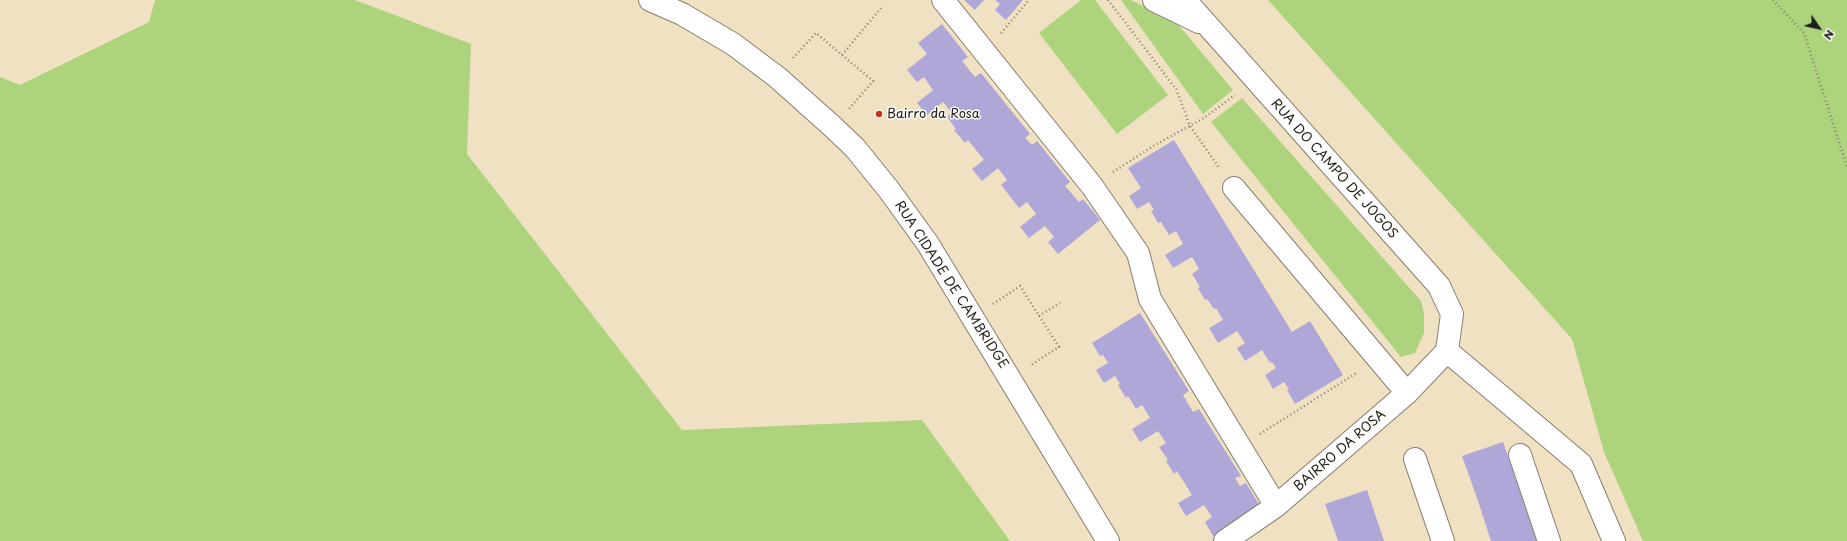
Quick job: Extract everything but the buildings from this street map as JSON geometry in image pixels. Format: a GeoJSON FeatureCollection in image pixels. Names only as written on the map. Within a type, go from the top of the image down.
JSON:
{"type":"FeatureCollection","features":[{"type":"Feature","properties":{"kind":"street","name":"RUA CIDADE DE CAMBRIDGE"},"geometry":{"type":"LineString","coordinates":[[650,0],[682,14],[733,44],[777,77],[834,126],[855,148],[889,190],[928,244],[1011,378],[1108,541]]}},
{"type":"Feature","properties":{"kind":"street"},"geometry":{"type":"LineString","coordinates":[[944,0],[1092,186],[1138,253],[1150,299],[1276,506]]}},
{"type":"Feature","properties":{"kind":"street"},"geometry":{"type":"LineString","coordinates":[[1154,0],[1206,25]]}},
{"type":"Feature","properties":{"kind":"street","name":"RUA DO CAMPO DE JOGOS"},"geometry":{"type":"LineString","coordinates":[[1185,0],[1439,286],[1452,314],[1447,350]]}},
{"type":"Feature","properties":{"kind":"street"},"geometry":{"type":"LineString","coordinates":[[1234,188],[1407,394]]}},
{"type":"Feature","properties":{"kind":"street"},"geometry":{"type":"LineString","coordinates":[[1447,350],[1581,464],[1614,541]]}},
{"type":"Feature","properties":{"kind":"street","name":"BAIRRO DA ROSA"},"geometry":{"type":"LineString","coordinates":[[1225,541],[1276,506],[1407,394],[1447,350]]}},
{"type":"Feature","properties":{"kind":"street"},"geometry":{"type":"LineString","coordinates":[[1520,455],[1550,541]]}},
{"type":"Feature","properties":{"kind":"street"},"geometry":{"type":"LineString","coordinates":[[1415,459],[1443,541]]}},
{"type":"Feature","properties":{"kind":"path"},"geometry":{"type":"LineString","coordinates":[[1012,20],[1029,0]]}},
{"type":"Feature","properties":{"kind":"path"},"geometry":{"type":"LineString","coordinates":[[1108,0],[1176,89],[1190,126],[1234,188]]}},
{"type":"Feature","properties":{"kind":"path"},"geometry":{"type":"LineString","coordinates":[[1773,0],[1804,33],[1847,167]]}},
{"type":"Feature","properties":{"kind":"path"},"geometry":{"type":"LineString","coordinates":[[842,55],[881,8]]}},
{"type":"Feature","properties":{"kind":"path"},"geometry":{"type":"LineString","coordinates":[[777,77],[816,33],[873,81],[834,126]]}},
{"type":"Feature","properties":{"kind":"path"},"geometry":{"type":"LineString","coordinates":[[1120,168],[1155,145],[1204,118],[1237,94]]}},
{"type":"Feature","properties":{"kind":"path"},"geometry":{"type":"LineString","coordinates":[[972,317],[1020,286],[1059,347],[1011,378]]}},
{"type":"Feature","properties":{"kind":"path"},"geometry":{"type":"LineString","coordinates":[[1039,316],[1060,303]]}},
{"type":"Feature","properties":{"kind":"path"},"geometry":{"type":"LineString","coordinates":[[1240,447],[1346,380]]}},
{"type":"Feature","properties":{"kind":"green space"},"geometry":{"type":"Polygon","coordinates":[[[155,0],[355,0],[471,44],[467,154],[682,430],[922,420],[1010,541],[0,541],[0,77],[20,85],[149,22],[155,0]]]}},
{"type":"Feature","properties":{"kind":"green space"},"geometry":{"type":"Polygon","coordinates":[[[1081,0],[1095,0],[1168,95],[1117,134],[1039,33],[1081,0]]]}},
{"type":"Feature","properties":{"kind":"green space"},"geometry":{"type":"Polygon","coordinates":[[[1121,0],[1131,0],[1176,22],[1233,90],[1203,114],[1121,0]]]}},
{"type":"Feature","properties":{"kind":"green space"},"geometry":{"type":"Polygon","coordinates":[[[1268,0],[1847,0],[1847,541],[1643,541],[1604,452],[1572,339],[1268,0]]]}},
{"type":"Feature","properties":{"kind":"green space"},"geometry":{"type":"Polygon","coordinates":[[[1242,98],[1421,301],[1424,314],[1424,333],[1415,353],[1401,357],[1211,122],[1242,98]]]}},
{"type":"Feature","properties":{"kind":"place","name":"Bairro da Rosa"},"geometry":{"type":"Point","coordinates":[879,114]}}]}
